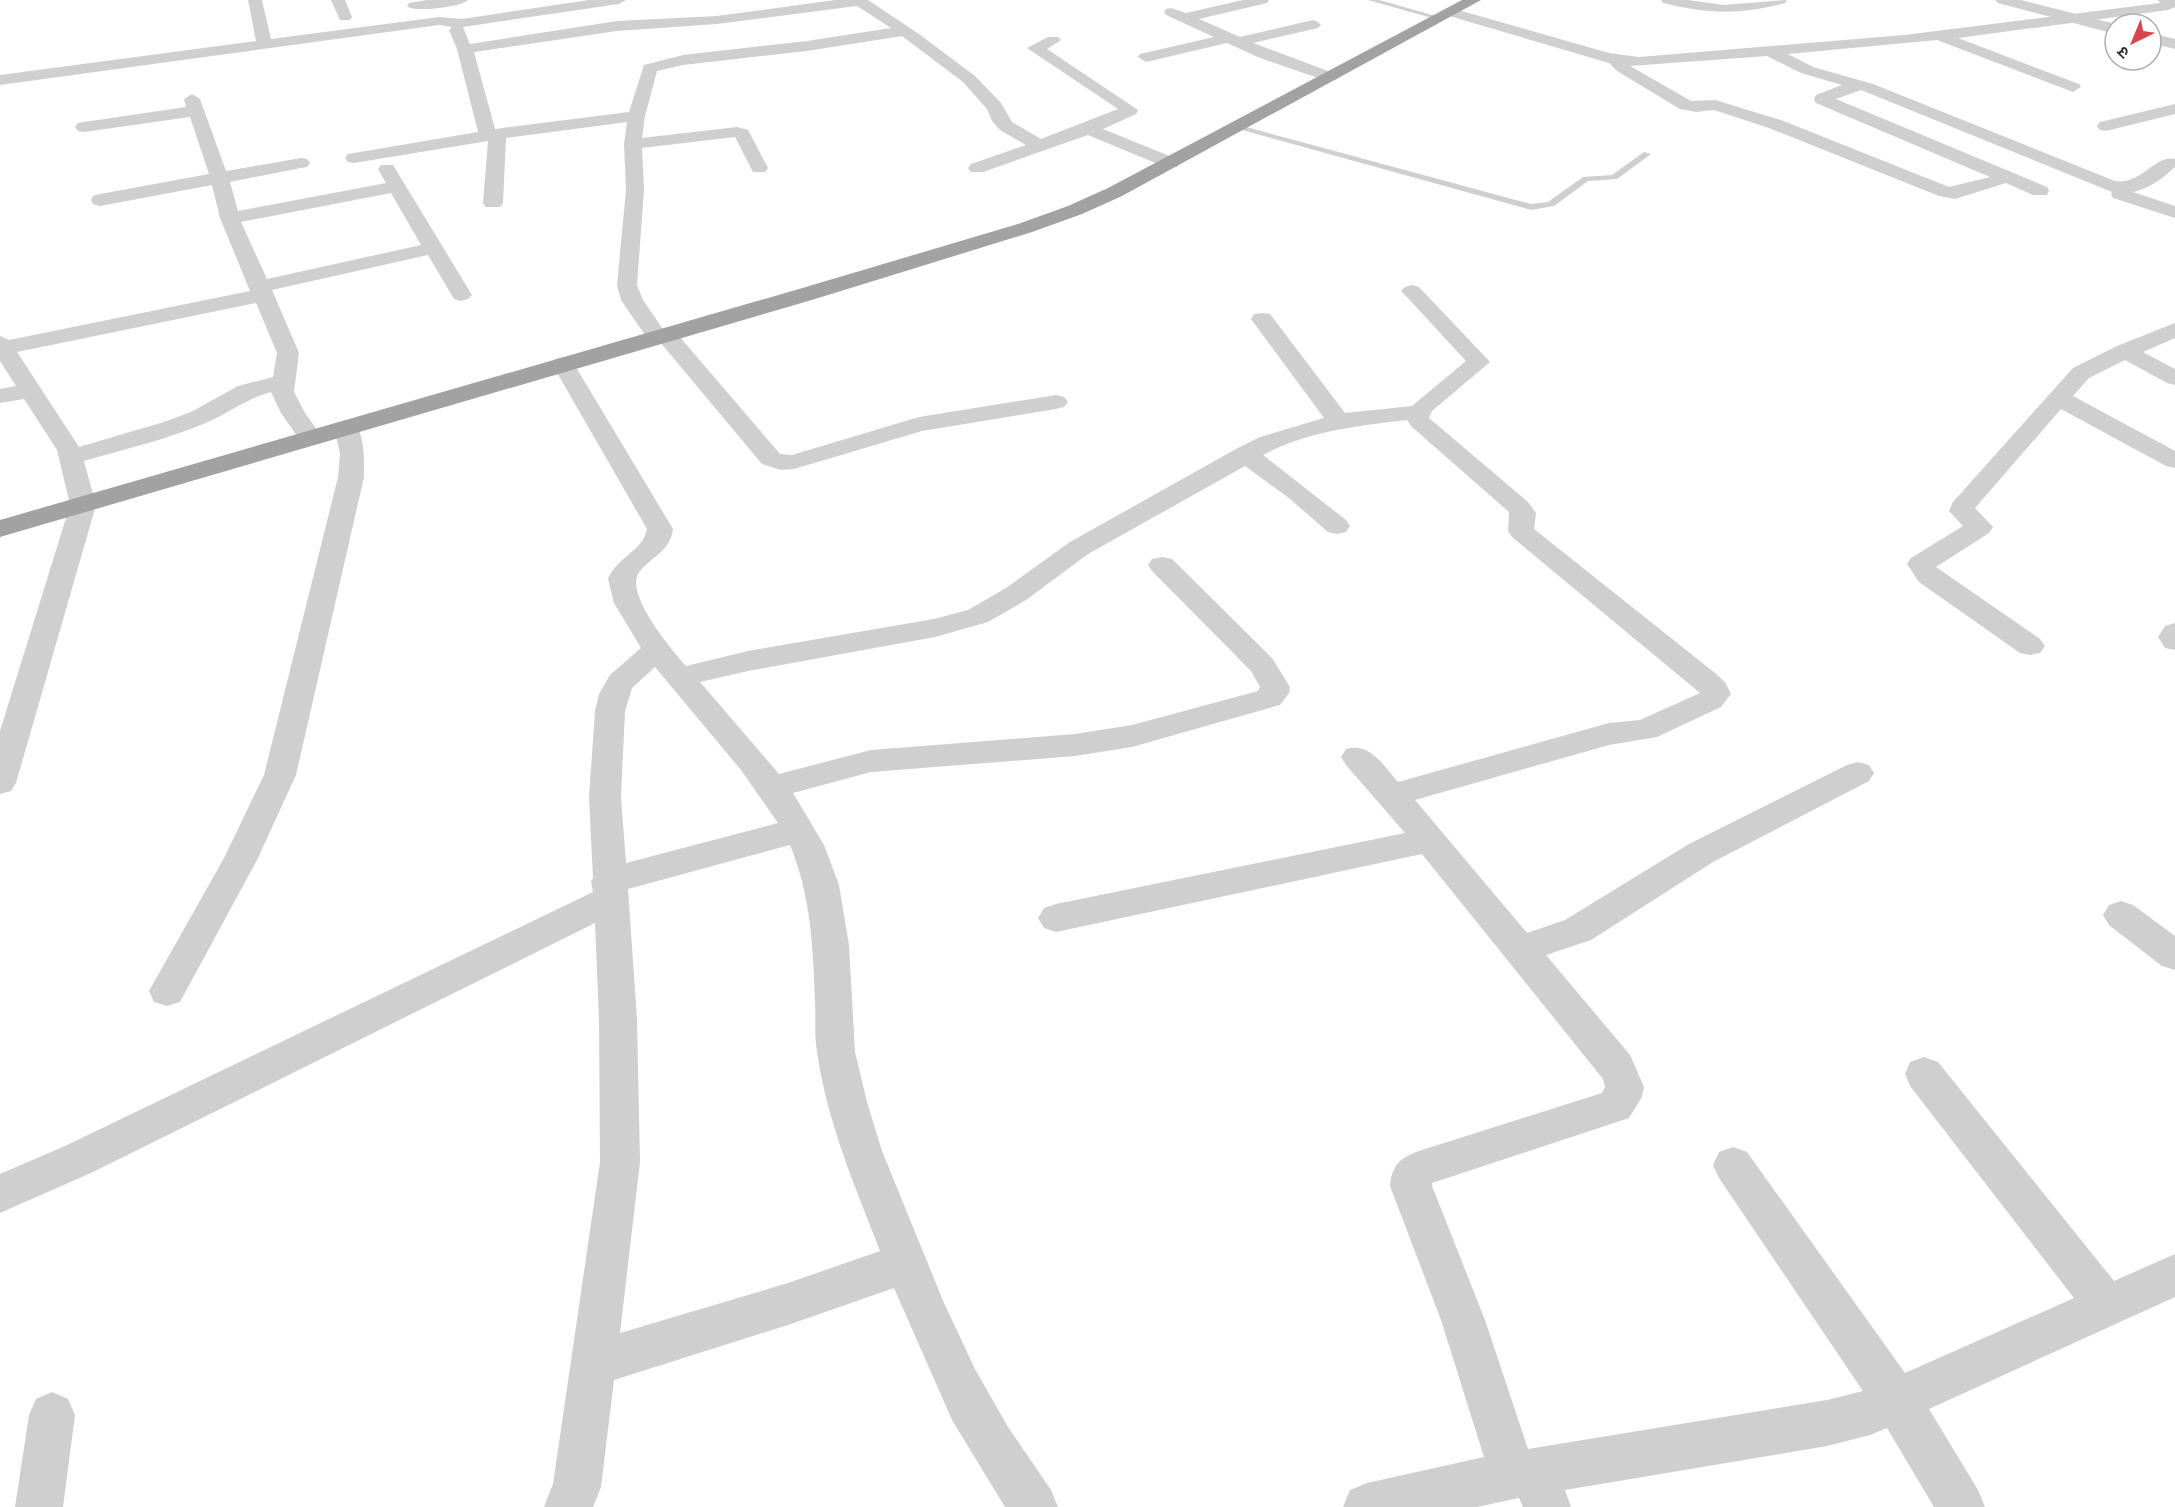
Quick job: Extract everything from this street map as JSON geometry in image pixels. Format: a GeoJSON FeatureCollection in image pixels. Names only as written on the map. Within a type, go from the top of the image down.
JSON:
{"type":"FeatureCollection","features":[{"type":"Feature","properties":{"kind":"highway"},"geometry":{"type":"LineString","coordinates":[[0,529],[1024,228],[1075,210],[1171,163],[1473,0]]}},
{"type":"Feature","properties":{"kind":"street"},"geometry":{"type":"LineString","coordinates":[[255,0],[264,38]]}},
{"type":"Feature","properties":{"kind":"street"},"geometry":{"type":"LineString","coordinates":[[338,0],[345,17]]}},
{"type":"Feature","properties":{"kind":"street"},"geometry":{"type":"LineString","coordinates":[[397,9],[461,0]]}},
{"type":"Feature","properties":{"kind":"street"},"geometry":{"type":"LineString","coordinates":[[0,80],[264,38],[439,21],[454,22],[619,0]]}},
{"type":"Feature","properties":{"kind":"street"},"geometry":{"type":"LineString","coordinates":[[1262,0],[1177,15],[1281,61],[1330,77]]}},
{"type":"Feature","properties":{"kind":"street"},"geometry":{"type":"LineString","coordinates":[[1668,0],[1728,10],[1746,9],[1780,0]]}},
{"type":"Feature","properties":{"kind":"street"},"geometry":{"type":"LineString","coordinates":[[1689,5],[1709,0]]}},
{"type":"Feature","properties":{"kind":"street"},"geometry":{"type":"LineString","coordinates":[[2002,0],[2103,26]]}},
{"type":"Feature","properties":{"kind":"street"},"geometry":{"type":"LineString","coordinates":[[1445,15],[1613,58],[1645,61],[1771,52],[1939,35],[2049,20],[2077,19],[2168,6],[2171,3],[2165,0]]}},
{"type":"Feature","properties":{"kind":"street"},"geometry":{"type":"LineString","coordinates":[[465,50],[617,26],[739,17],[862,2],[969,79],[995,106],[1001,121],[1006,126],[1040,146]]}},
{"type":"Feature","properties":{"kind":"street"},"geometry":{"type":"LineString","coordinates":[[657,6],[681,22]]}},
{"type":"Feature","properties":{"kind":"street"},"geometry":{"type":"LineString","coordinates":[[324,20],[362,14]]}},
{"type":"Feature","properties":{"kind":"street"},"geometry":{"type":"LineString","coordinates":[[454,22],[493,134],[493,203]]}},
{"type":"Feature","properties":{"kind":"street"},"geometry":{"type":"LineString","coordinates":[[1146,57],[1313,25]]}},
{"type":"Feature","properties":{"kind":"street"},"geometry":{"type":"LineString","coordinates":[[264,38],[283,27]]}},
{"type":"Feature","properties":{"kind":"street"},"geometry":{"type":"LineString","coordinates":[[904,31],[656,65],[649,71],[636,116],[633,144],[635,190],[627,285],[632,300],[771,459],[781,463],[794,462],[912,426],[1056,402]]}},
{"type":"Feature","properties":{"kind":"street"},"geometry":{"type":"LineString","coordinates":[[1939,35],[2073,87]]}},
{"type":"Feature","properties":{"kind":"street"},"geometry":{"type":"LineString","coordinates":[[977,168],[1088,129],[1130,109],[1035,48],[1053,40]]}},
{"type":"Feature","properties":{"kind":"street"},"geometry":{"type":"LineString","coordinates":[[1771,52],[1807,70],[1858,84],[2104,183],[2126,188],[2139,186],[2169,163]]}},
{"type":"Feature","properties":{"kind":"street"},"geometry":{"type":"LineString","coordinates":[[1613,58],[1623,69],[1686,105],[1696,107],[1715,105],[1756,118],[1946,192],[1955,193],[2008,177]]}},
{"type":"Feature","properties":{"kind":"street"},"geometry":{"type":"LineString","coordinates":[[1858,84],[1822,99],[2040,191]]}},
{"type":"Feature","properties":{"kind":"street"},"geometry":{"type":"LineString","coordinates":[[84,127],[194,105],[220,179],[230,218],[288,354],[288,368],[282,387],[283,397],[310,438]]}},
{"type":"Feature","properties":{"kind":"street"},"geometry":{"type":"LineString","coordinates":[[2106,126],[2175,109]]}},
{"type":"Feature","properties":{"kind":"street"},"geometry":{"type":"LineString","coordinates":[[354,158],[493,134],[636,116]]}},
{"type":"Feature","properties":{"kind":"street"},"geometry":{"type":"LineString","coordinates":[[1088,129],[1171,163]]}},
{"type":"Feature","properties":{"kind":"street"},"geometry":{"type":"LineString","coordinates":[[633,144],[737,132],[742,134],[759,168]]}},
{"type":"Feature","properties":{"kind":"street"},"geometry":{"type":"LineString","coordinates":[[378,153],[461,295]]}},
{"type":"Feature","properties":{"kind":"street"},"geometry":{"type":"LineString","coordinates":[[100,200],[302,163]]}},
{"type":"Feature","properties":{"kind":"street"},"geometry":{"type":"LineString","coordinates":[[230,218],[397,186]]}},
{"type":"Feature","properties":{"kind":"street"},"geometry":{"type":"LineString","coordinates":[[2126,188],[2120,194],[2175,212]]}},
{"type":"Feature","properties":{"kind":"street"},"geometry":{"type":"LineString","coordinates":[[0,783],[83,505],[69,450],[2,346],[260,291],[434,248]]}},
{"type":"Feature","properties":{"kind":"street"},"geometry":{"type":"LineString","coordinates":[[568,1507],[577,1487],[620,1162],[618,1019],[604,796],[610,711],[614,694],[621,682],[668,663],[748,661],[935,628],[978,616],[1016,594],[1079,548],[1245,454],[1278,438],[1339,421],[1418,412],[1479,362],[1412,291]]}},
{"type":"Feature","properties":{"kind":"street"},"geometry":{"type":"LineString","coordinates":[[1262,319],[1339,421]]}},
{"type":"Feature","properties":{"kind":"street"},"geometry":{"type":"LineString","coordinates":[[2030,646],[1929,576],[1921,564],[1979,528],[1980,524],[1962,511],[1962,507],[2081,373],[2175,330]]}},
{"type":"Feature","properties":{"kind":"street"},"geometry":{"type":"LineString","coordinates":[[2126,351],[2175,378]]}},
{"type":"Feature","properties":{"kind":"street"},"geometry":{"type":"LineString","coordinates":[[563,364],[660,530],[659,541],[630,564],[621,580],[624,592],[668,663],[771,787],[799,830],[823,882],[831,928],[836,1051],[849,1109],[869,1174],[968,1404],[996,1452],[1034,1507]]}},
{"type":"Feature","properties":{"kind":"street"},"geometry":{"type":"LineString","coordinates":[[71,457],[182,424],[246,391],[284,381]]}},
{"type":"Feature","properties":{"kind":"street"},"geometry":{"type":"LineString","coordinates":[[0,396],[31,391]]}},
{"type":"Feature","properties":{"kind":"street"},"geometry":{"type":"LineString","coordinates":[[2058,398],[2175,461]]}},
{"type":"Feature","properties":{"kind":"street"},"geometry":{"type":"LineString","coordinates":[[1392,795],[1609,734],[1646,730],[1710,700],[1716,694],[1704,680],[1521,531],[1523,513],[1519,507],[1427,430],[1417,417],[1418,412]]}},
{"type":"Feature","properties":{"kind":"street"},"geometry":{"type":"LineString","coordinates":[[167,991],[252,837],[280,775],[350,485],[352,453],[346,428]]}},
{"type":"Feature","properties":{"kind":"street"},"geometry":{"type":"LineString","coordinates":[[1245,454],[1298,493],[1337,526]]}},
{"type":"Feature","properties":{"kind":"street"},"geometry":{"type":"LineString","coordinates":[[771,787],[871,761],[1076,745],[1132,735],[1192,721],[1269,698],[1274,693],[1275,687],[1262,665],[1162,565]]}},
{"type":"Feature","properties":{"kind":"street"},"geometry":{"type":"LineString","coordinates":[[2175,632],[2172,636],[2175,641]]}},
{"type":"Feature","properties":{"kind":"street"},"geometry":{"type":"LineString","coordinates":[[1357,757],[1430,840],[1616,1067],[1624,1080],[1625,1091],[1622,1099],[1615,1106],[1604,1111],[1419,1169],[1412,1175],[1412,1186],[1463,1320],[1532,1485]]}},
{"type":"Feature","properties":{"kind":"street"},"geometry":{"type":"LineString","coordinates":[[1520,950],[1578,930],[1701,853],[1858,773]]}},
{"type":"Feature","properties":{"kind":"street"},"geometry":{"type":"LineString","coordinates":[[0,1194],[79,1159],[609,890],[799,830]]}},
{"type":"Feature","properties":{"kind":"street"},"geometry":{"type":"LineString","coordinates":[[1056,918],[1430,840]]}},
{"type":"Feature","properties":{"kind":"street"},"geometry":{"type":"LineString","coordinates":[[2121,915],[2175,956]]}},
{"type":"Feature","properties":{"kind":"street"},"geometry":{"type":"LineString","coordinates":[[1924,1074],[2106,1305]]}},
{"type":"Feature","properties":{"kind":"street"},"geometry":{"type":"LineString","coordinates":[[1733,1165],[1897,1400],[1961,1507]]}},
{"type":"Feature","properties":{"kind":"street"},"geometry":{"type":"LineString","coordinates":[[593,1364],[788,1304],[906,1263]]}},
{"type":"Feature","properties":{"kind":"street"},"geometry":{"type":"LineString","coordinates":[[1367,1507],[1532,1485],[1870,1412],[2175,1275]]}},
{"type":"Feature","properties":{"kind":"street"},"geometry":{"type":"LineString","coordinates":[[39,1507],[52,1415]]}},
{"type":"Feature","properties":{"kind":"lane"},"geometry":{"type":"LineString","coordinates":[[1371,0],[1445,15]]}},
{"type":"Feature","properties":{"kind":"lane"},"geometry":{"type":"LineString","coordinates":[[1238,126],[1531,207],[1551,204],[1586,179],[1614,177],[1647,154]]}}]}
